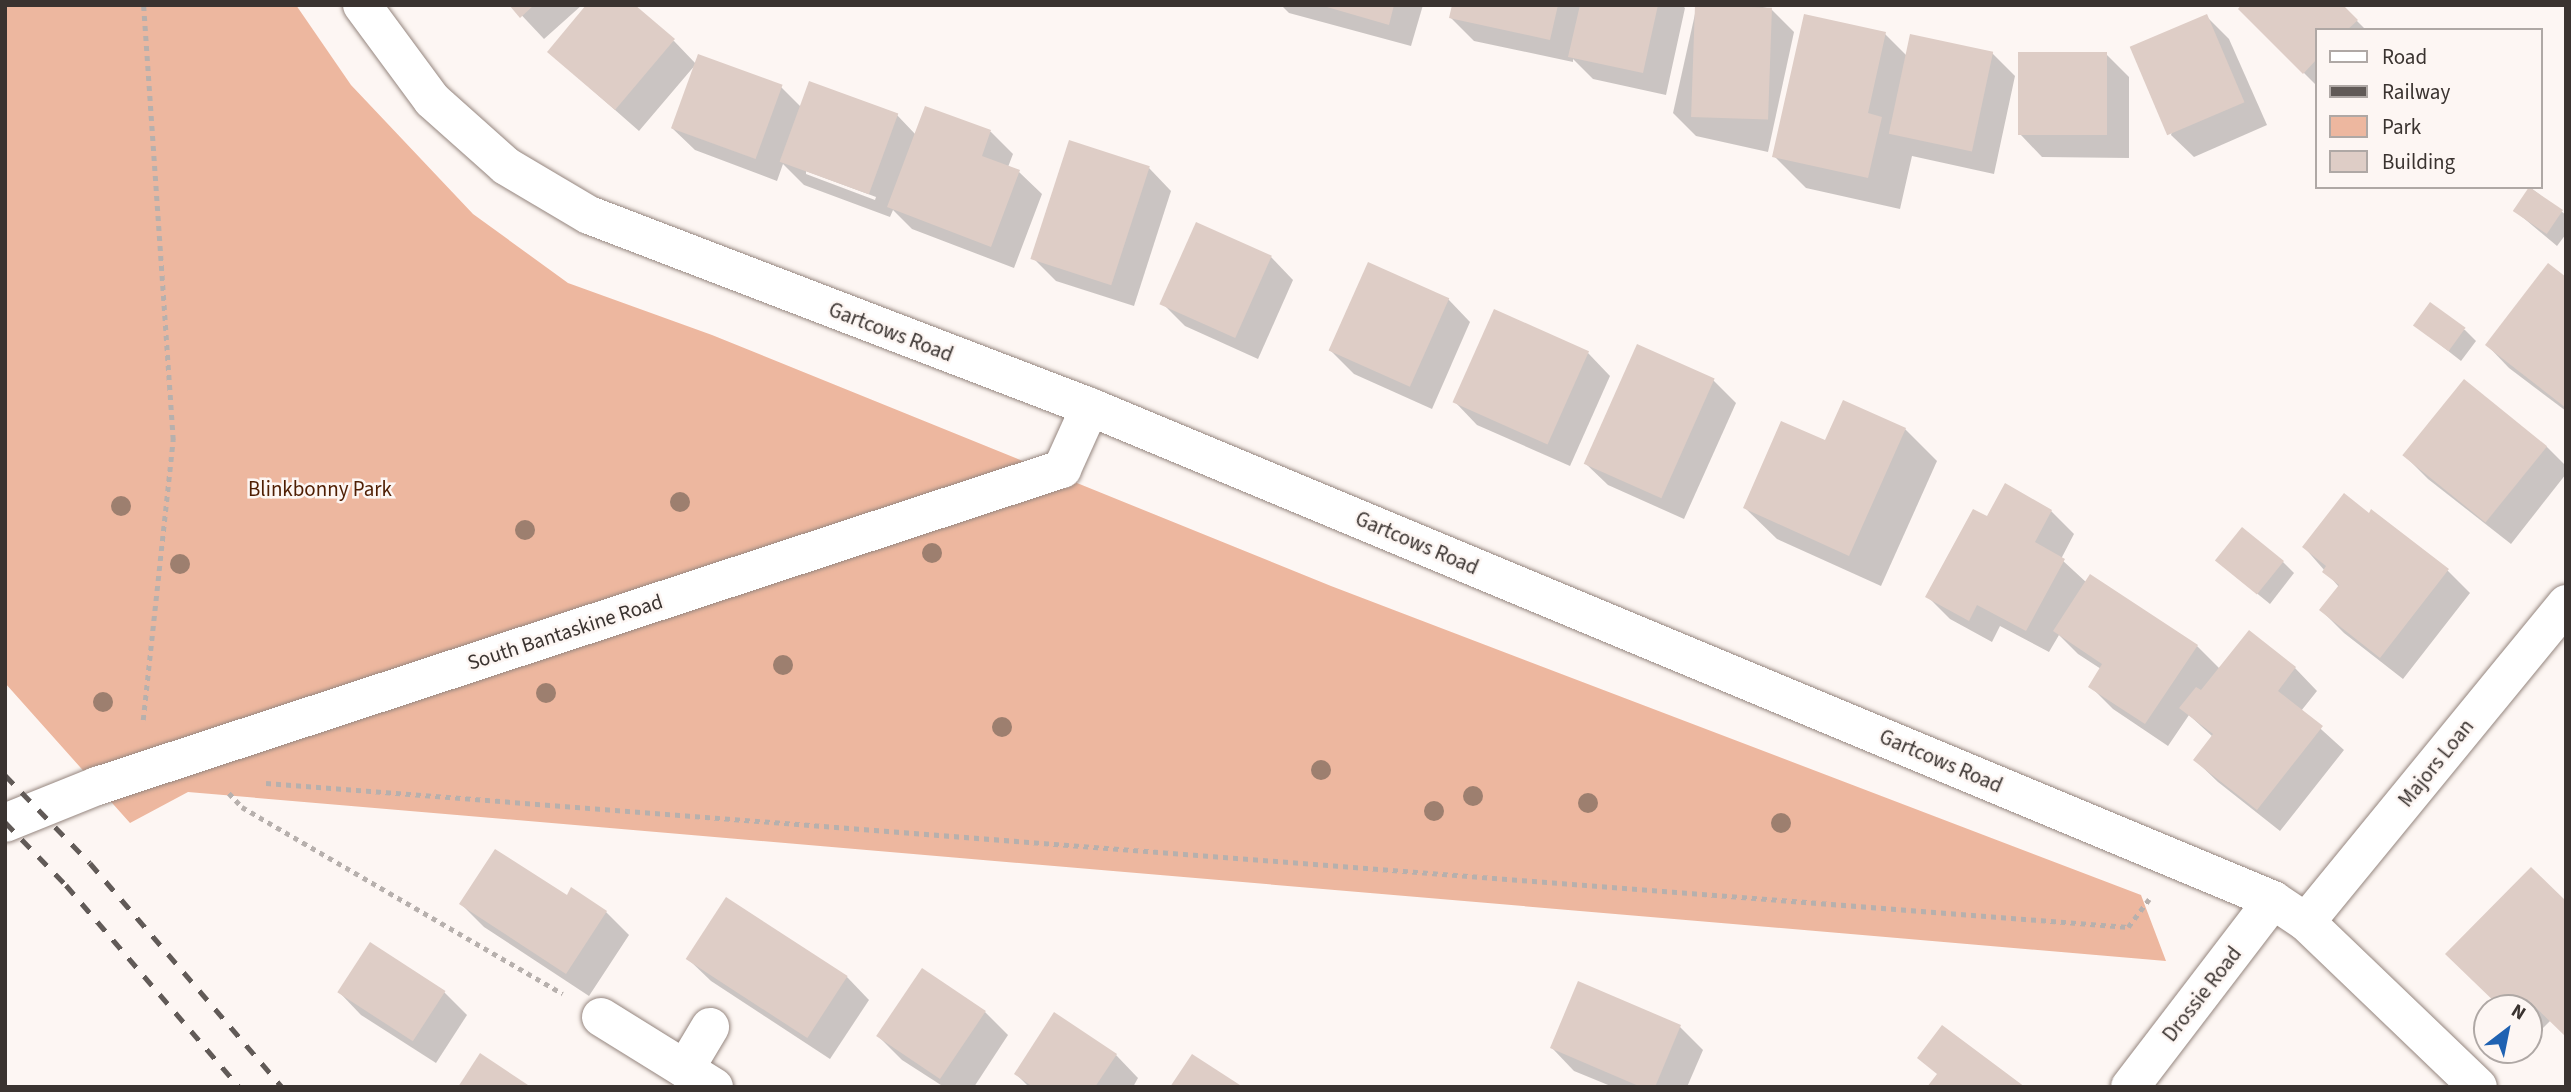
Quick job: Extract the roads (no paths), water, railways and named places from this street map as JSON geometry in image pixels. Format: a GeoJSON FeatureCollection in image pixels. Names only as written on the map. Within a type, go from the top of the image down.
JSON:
{"type":"FeatureCollection","features":[{"type":"Feature","properties":{"kind":"street","name":"Gartcows Road"},"geometry":{"type":"LineString","coordinates":[[362,5],[442,108],[506,166],[589,215],[1090,407],[2273,900],[2306,922],[2478,1087]]}},
{"type":"Feature","properties":{"kind":"street","name":"South Bantaskine Road"},"geometry":{"type":"LineString","coordinates":[[5,823],[97,786],[1062,469],[1090,407]]}},
{"type":"Feature","properties":{"kind":"street","name":"Majors Loan"},"geometry":{"type":"LineString","coordinates":[[2306,922],[2566,604]]}},
{"type":"Feature","properties":{"kind":"street","name":"Drossie Road"},"geometry":{"type":"LineString","coordinates":[[2130,1087],[2273,900]]}},
{"type":"Feature","properties":{"kind":"street"},"geometry":{"type":"LineString","coordinates":[[601,1017],[700,1078],[710,1027]]}},
{"type":"Feature","properties":{"kind":"railway"},"geometry":{"type":"LineString","coordinates":[[5,775],[90,863],[282,1087]]}},
{"type":"Feature","properties":{"kind":"railway"},"geometry":{"type":"LineString","coordinates":[[5,822],[66,885],[239,1087]]}},
{"type":"Feature","properties":{"kind":"park label","name":"Blinkbonny Park"},"geometry":{"type":"Point","coordinates":[320,489]}}]}
